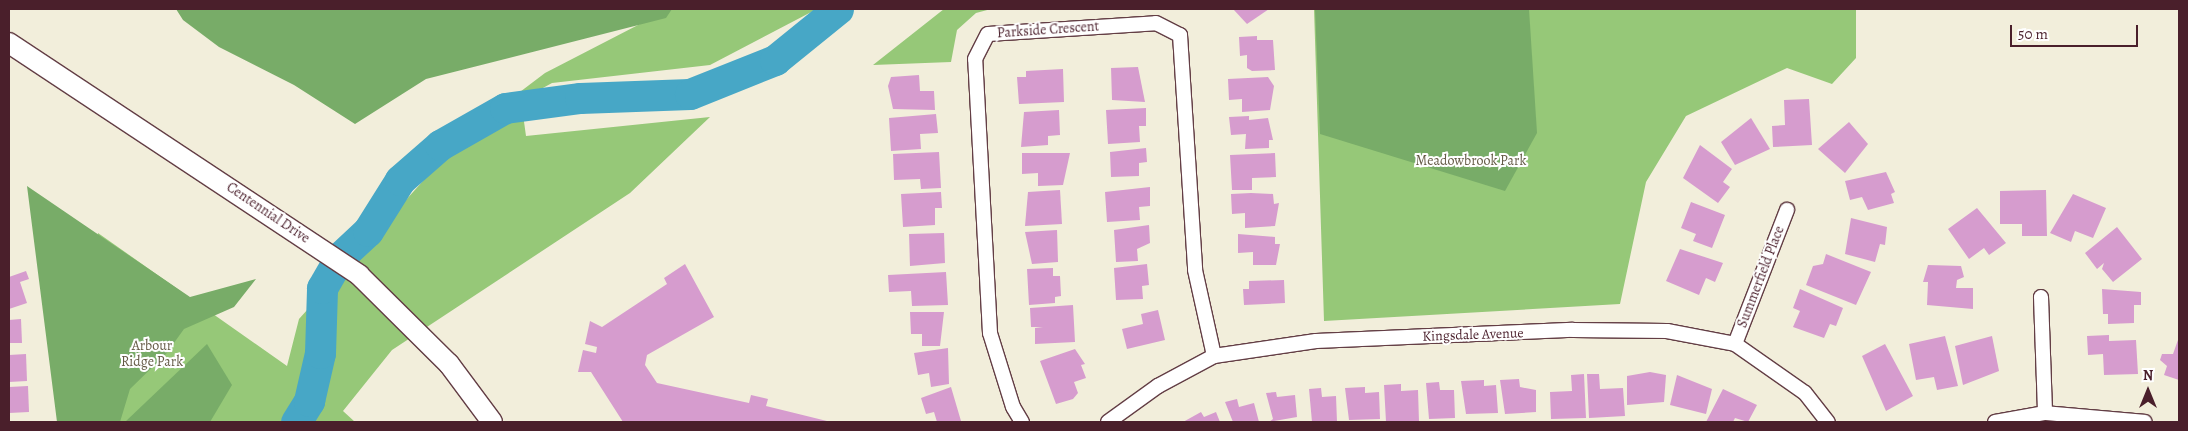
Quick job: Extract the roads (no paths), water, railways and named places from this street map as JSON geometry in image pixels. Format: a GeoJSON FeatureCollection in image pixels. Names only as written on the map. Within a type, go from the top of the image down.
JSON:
{"type":"FeatureCollection","features":[{"type":"Feature","properties":{"kind":"main road","name":"Centennial Drive"},"geometry":{"type":"LineString","coordinates":[[9,43],[240,194],[359,275],[448,364],[492,422]]}},
{"type":"Feature","properties":{"kind":"street","name":"Parkside Crescent"},"geometry":{"type":"LineString","coordinates":[[1022,422],[1013,407],[990,333],[975,59],[988,34],[1156,22],[1180,35],[1195,270],[1214,356]]}},
{"type":"Feature","properties":{"kind":"street","name":"Summerfield Place"},"geometry":{"type":"LineString","coordinates":[[1735,344],[1787,210]]}},
{"type":"Feature","properties":{"kind":"street"},"geometry":{"type":"LineString","coordinates":[[2041,297],[2045,413]]}},
{"type":"Feature","properties":{"kind":"street","name":"Kingsdale Avenue"},"geometry":{"type":"LineString","coordinates":[[1108,422],[1158,386],[1214,356],[1316,341],[1572,330],[1667,331],[1735,344],[1805,393],[1828,422]]}},
{"type":"Feature","properties":{"kind":"street"},"geometry":{"type":"LineString","coordinates":[[1995,422],[2045,413],[2145,422]]}},
{"type":"Feature","properties":{"kind":"waterway"},"geometry":{"type":"LineString","coordinates":[[296,422],[309,401],[320,353],[322,288],[340,257],[368,231],[400,180],[440,145],[505,108],[580,98],[690,94],[775,60],[838,9]]}},
{"type":"Feature","properties":{"kind":"park label","name":"Meadowbrook Park"},"geometry":{"type":"Point","coordinates":[1471,161]}},
{"type":"Feature","properties":{"kind":"park label","name":"Arbour Ridge Park"},"geometry":{"type":"Point","coordinates":[152,354]}}]}
